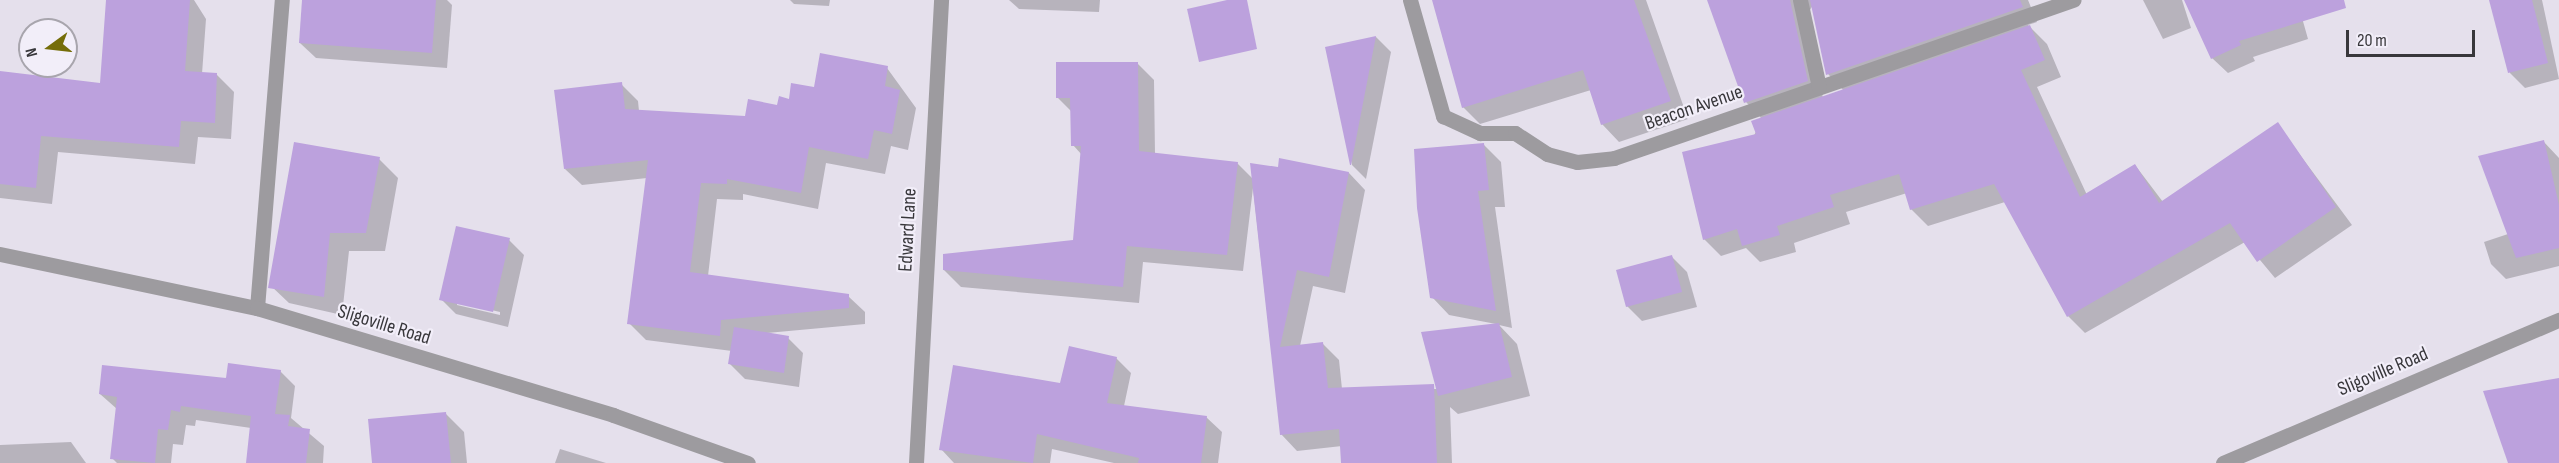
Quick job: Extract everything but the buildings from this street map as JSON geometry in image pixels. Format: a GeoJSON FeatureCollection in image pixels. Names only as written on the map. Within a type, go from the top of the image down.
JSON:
{"type":"FeatureCollection","features":[{"type":"Feature","properties":{"kind":"street"},"geometry":{"type":"LineString","coordinates":[[257,308],[282,0]]}},
{"type":"Feature","properties":{"kind":"street","name":"Edward Lane"},"geometry":{"type":"LineString","coordinates":[[916,463],[941,0]]}},
{"type":"Feature","properties":{"kind":"street","name":"Beacon Avenue"},"geometry":{"type":"LineString","coordinates":[[1410,0],[1443,116],[1479,133],[1515,133],[1547,154],[1577,162],[1614,158],[2074,0]]}},
{"type":"Feature","properties":{"kind":"street"},"geometry":{"type":"LineString","coordinates":[[1800,0],[1819,87]]}},
{"type":"Feature","properties":{"kind":"street","name":"Sligoville Road"},"geometry":{"type":"LineString","coordinates":[[0,254],[257,308],[613,415],[748,463]]}},
{"type":"Feature","properties":{"kind":"street","name":"Sligoville Road"},"geometry":{"type":"LineString","coordinates":[[2223,463],[2559,320]]}}]}
